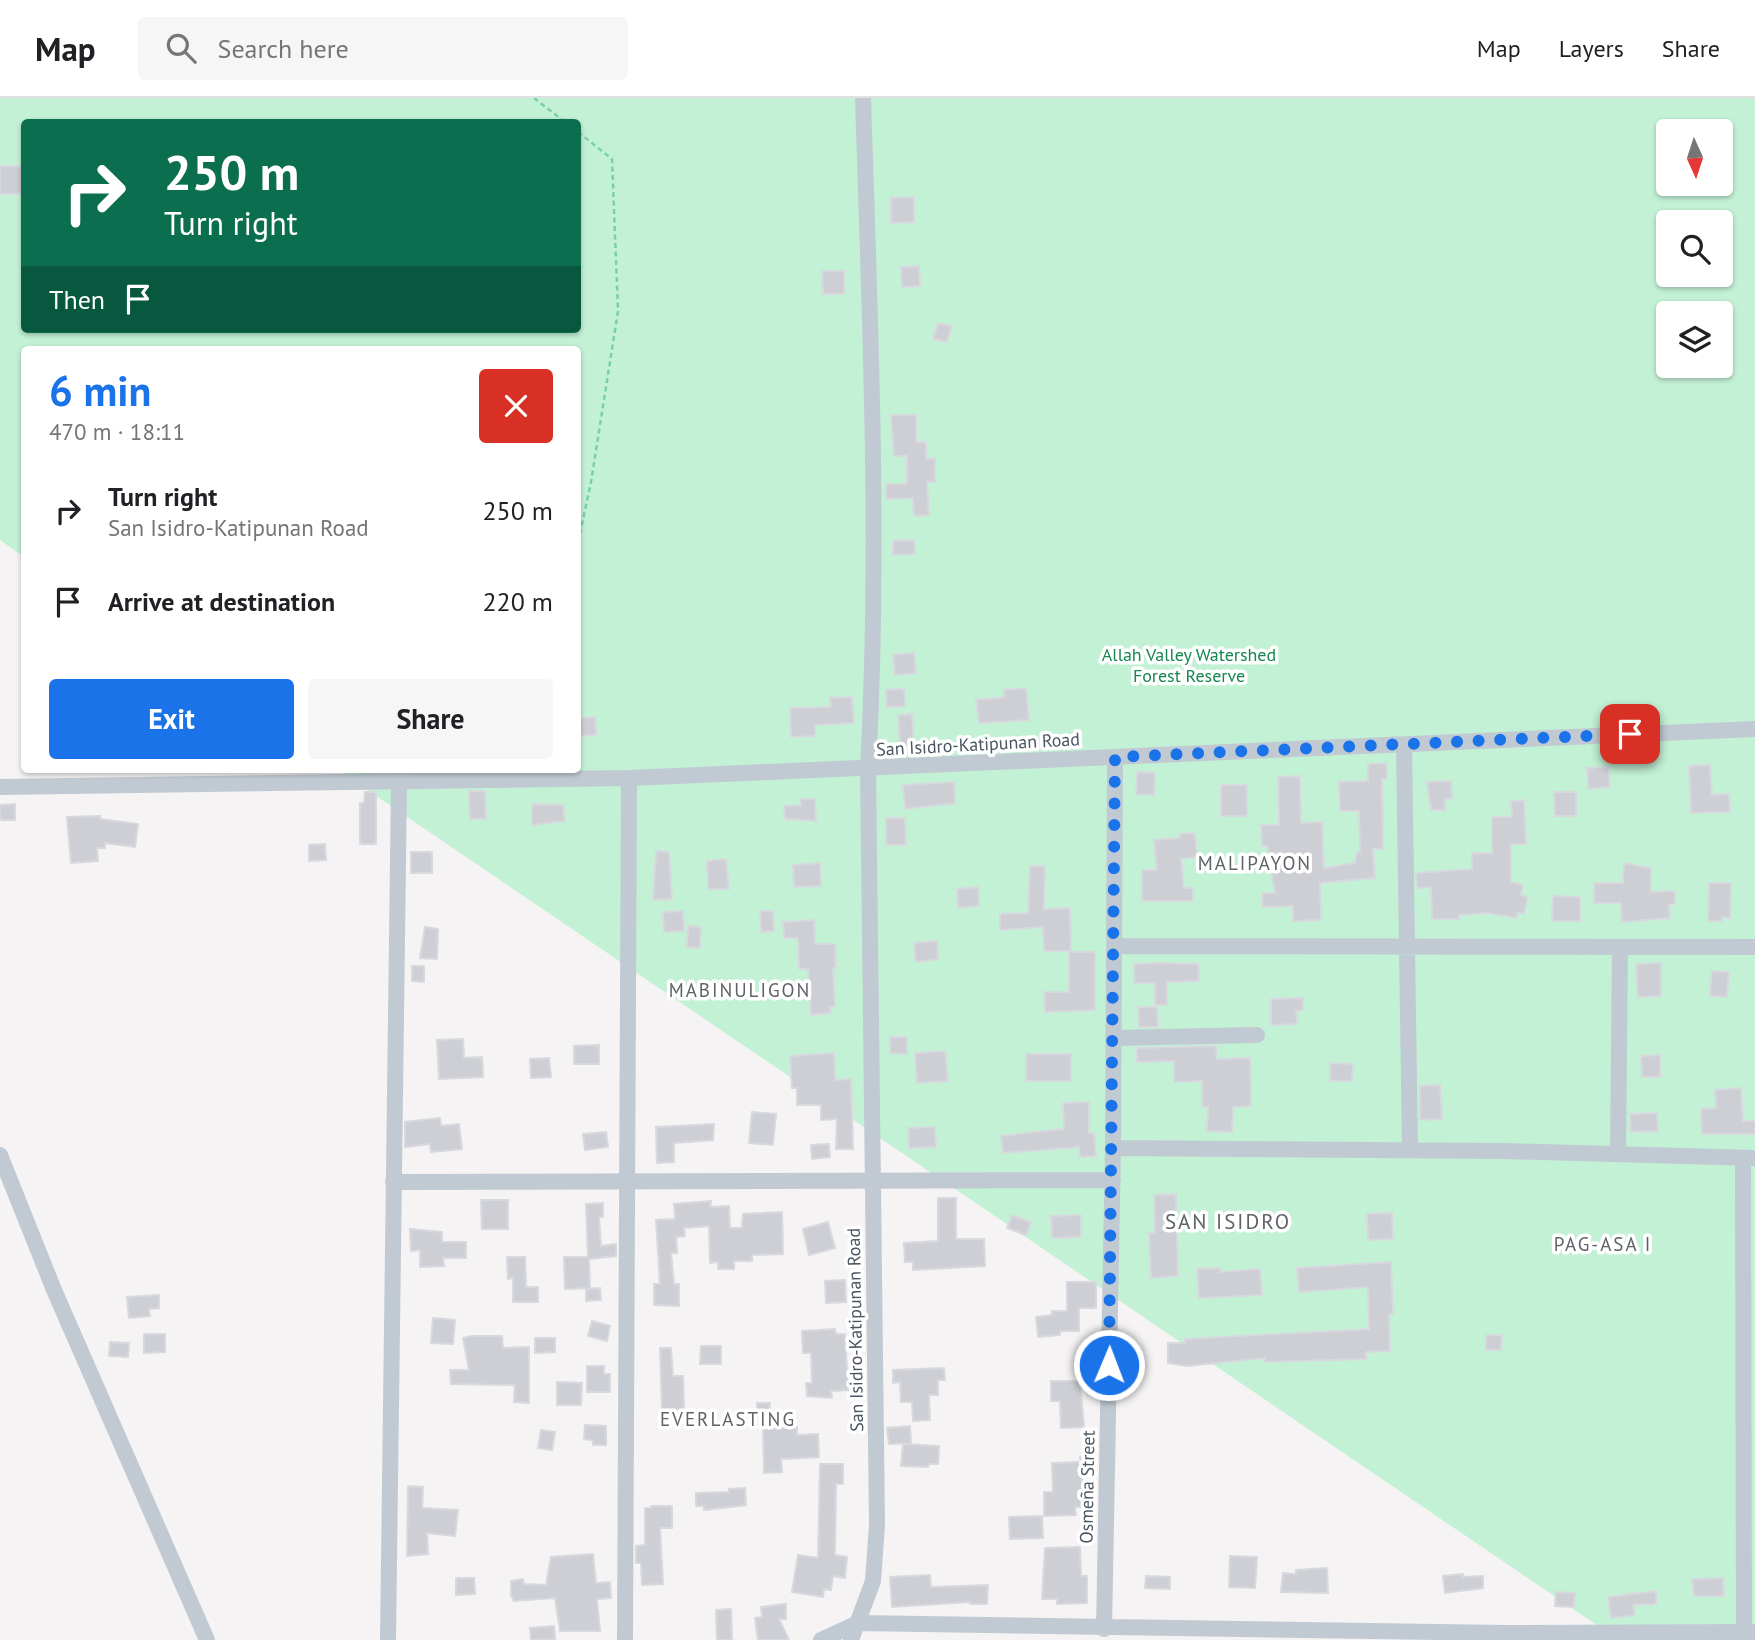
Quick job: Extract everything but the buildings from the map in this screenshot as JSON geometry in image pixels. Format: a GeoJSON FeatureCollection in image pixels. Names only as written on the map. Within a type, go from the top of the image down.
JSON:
{"type":"FeatureCollection","features":[{"type":"Feature","properties":{"kind":"street"},"geometry":{"type":"LineString","coordinates":[[0,787],[629,778],[868,768],[872,684],[873,519],[863,98]]}},
{"type":"Feature","properties":{"kind":"street","name":"San Isidro-Katipunan Road"},"geometry":{"type":"LineString","coordinates":[[851,1640],[873,1581],[876,1556],[868,768],[1755,729]]}},
{"type":"Feature","properties":{"kind":"street"},"geometry":{"type":"LineString","coordinates":[[1404,744],[1410,1150]]}},
{"type":"Feature","properties":{"kind":"street","name":"Osmeña Street"},"geometry":{"type":"LineString","coordinates":[[1104,1629],[1113,1180],[1115,757]]}},
{"type":"Feature","properties":{"kind":"street"},"geometry":{"type":"LineString","coordinates":[[625,1640],[629,778]]}},
{"type":"Feature","properties":{"kind":"street"},"geometry":{"type":"LineString","coordinates":[[388,1640],[399,783]]}},
{"type":"Feature","properties":{"kind":"street"},"geometry":{"type":"LineString","coordinates":[[1114,946],[1755,947]]}},
{"type":"Feature","properties":{"kind":"street"},"geometry":{"type":"LineString","coordinates":[[1618,1153],[1620,947]]}},
{"type":"Feature","properties":{"kind":"street"},"geometry":{"type":"LineString","coordinates":[[1113,1038],[1257,1035]]}},
{"type":"Feature","properties":{"kind":"street"},"geometry":{"type":"LineString","coordinates":[[821,1640],[858,1623],[1104,1629],[1749,1632],[1749,1158],[1618,1153],[1113,1148]]}},
{"type":"Feature","properties":{"kind":"street"},"geometry":{"type":"LineString","coordinates":[[0,1155],[54,1290],[206,1640]]}},
{"type":"Feature","properties":{"kind":"street"},"geometry":{"type":"LineString","coordinates":[[393,1182],[1113,1180]]}},
{"type":"Feature","properties":{"kind":"path"},"geometry":{"type":"LineString","coordinates":[[534,98],[561,119]]}},
{"type":"Feature","properties":{"kind":"path"},"geometry":{"type":"LineString","coordinates":[[581,134],[612,159],[618,311],[581,529]]}},
{"type":"Feature","properties":{"kind":"green space","name":"Allah Valley Watershed Forest Reserve"},"geometry":{"type":"Polygon","coordinates":[[[0,98],[1755,98],[1755,1640],[1619,1640],[342,773],[581,773],[581,346],[21,346],[21,555],[0,540],[0,98]]]}},
{"type":"Feature","properties":{"kind":"district","name":"MALIPAYON"},"geometry":{"type":"Point","coordinates":[1255,863]}},
{"type":"Feature","properties":{"kind":"district","name":"MABINULIGON"},"geometry":{"type":"Point","coordinates":[740,990]}},
{"type":"Feature","properties":{"kind":"district","name":"SAN ISIDRO"},"geometry":{"type":"Point","coordinates":[1228,1221]}},
{"type":"Feature","properties":{"kind":"district","name":"PAG-ASA I"},"geometry":{"type":"Point","coordinates":[1603,1244]}},
{"type":"Feature","properties":{"kind":"district","name":"EVERLASTING"},"geometry":{"type":"Point","coordinates":[728,1419]}},
{"type":"Feature","properties":{"kind":"route"},"geometry":{"type":"LineString","coordinates":[[1109,1365],[1115,757],[1630,734]]}}]}
